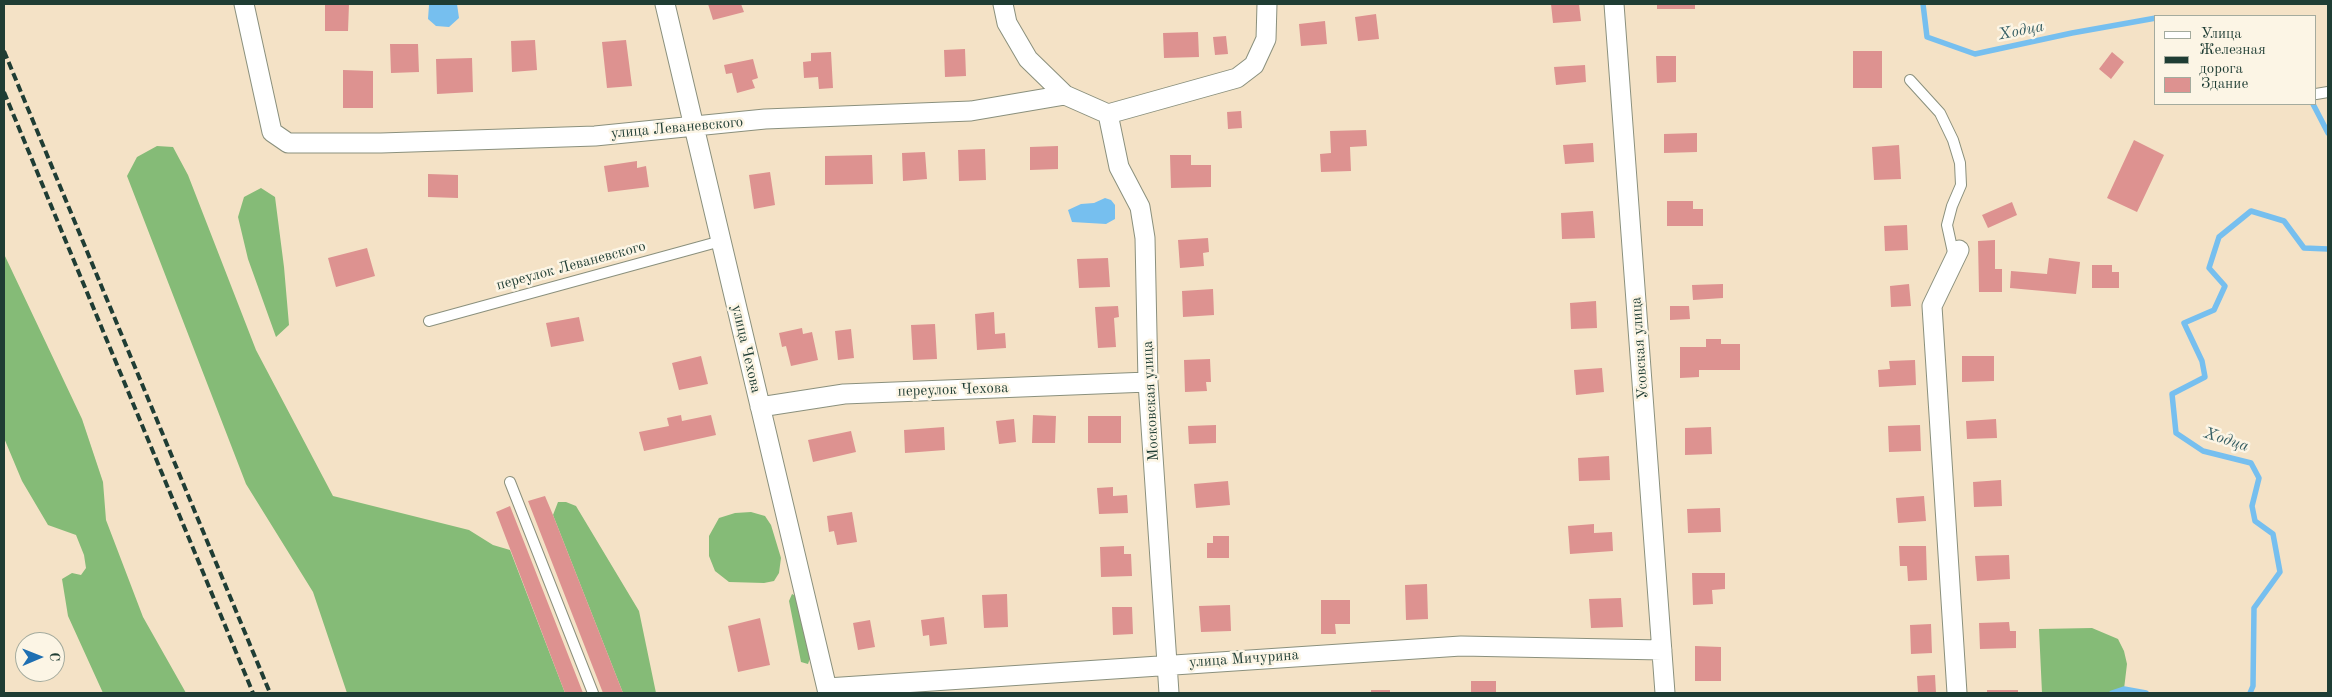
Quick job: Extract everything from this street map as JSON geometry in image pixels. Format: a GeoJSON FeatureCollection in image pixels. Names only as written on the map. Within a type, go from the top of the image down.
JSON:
{"type":"FeatureCollection","features":[{"type":"Feature","properties":{"kind":"street","name":"улица Леваневского"},"geometry":{"type":"LineString","coordinates":[[244,4],[272,132],[288,143],[381,143],[595,136],[765,119],[971,111],[1065,95]]}},
{"type":"Feature","properties":{"kind":"street","name":"улица Чехова"},"geometry":{"type":"LineString","coordinates":[[665,4],[827,691]]}},
{"type":"Feature","properties":{"kind":"street"},"geometry":{"type":"LineString","coordinates":[[1003,4],[1007,23],[1028,59],[1065,95],[1108,114],[1236,78],[1254,65],[1266,39],[1268,4]]}},
{"type":"Feature","properties":{"kind":"street","name":"Усовская улица"},"geometry":{"type":"LineString","coordinates":[[1614,4],[1665,693]]}},
{"type":"Feature","properties":{"kind":"street","name":"Московская улица"},"geometry":{"type":"LineString","coordinates":[[1108,114],[1119,167],[1140,207],[1145,238],[1148,382],[1170,693]]}},
{"type":"Feature","properties":{"kind":"street"},"geometry":{"type":"LineString","coordinates":[[1957,254],[1932,306],[1957,693]]}},
{"type":"Feature","properties":{"kind":"street","name":"переулок Чехова"},"geometry":{"type":"LineString","coordinates":[[760,406],[844,394],[1148,382]]}},
{"type":"Feature","properties":{"kind":"street","name":"улица Мичурина"},"geometry":{"type":"LineString","coordinates":[[827,691],[1168,664],[1460,646],[1662,650]]}},
{"type":"Feature","properties":{"kind":"lane"},"geometry":{"type":"LineString","coordinates":[[1910,80],[1940,113],[1953,140],[1960,163],[1961,185],[1952,206],[1947,225],[1957,254]]}},
{"type":"Feature","properties":{"kind":"lane","name":"переулок Леваневского"},"geometry":{"type":"LineString","coordinates":[[429,321],[721,240]]}},
{"type":"Feature","properties":{"kind":"lane"},"geometry":{"type":"LineString","coordinates":[[510,482],[593,693]]}},
{"type":"Feature","properties":{"kind":"green space"},"geometry":{"type":"Polygon","coordinates":[[[157,146],[173,147],[188,175],[256,350],[333,496],[469,530],[493,545],[510,550],[565,693],[347,693],[313,592],[246,484],[127,176],[137,157],[157,146]]]}},
{"type":"Feature","properties":{"kind":"green space"},"geometry":{"type":"Polygon","coordinates":[[[261,188],[275,197],[284,267],[289,325],[276,337],[248,259],[238,217],[244,197],[261,188]]]}},
{"type":"Feature","properties":{"kind":"green space"},"geometry":{"type":"Polygon","coordinates":[[[4,254],[82,419],[103,482],[106,520],[143,617],[186,693],[103,693],[68,616],[62,579],[72,573],[81,575],[86,568],[84,555],[76,535],[48,525],[22,481],[4,438],[4,254]]]}},
{"type":"Feature","properties":{"kind":"green space"},"geometry":{"type":"Polygon","coordinates":[[[558,502],[566,502],[576,506],[639,611],[656,693],[623,693],[553,515],[558,502]]]}},
{"type":"Feature","properties":{"kind":"green space"},"geometry":{"type":"Polygon","coordinates":[[[751,512],[765,516],[771,525],[781,558],[779,573],[774,581],[764,583],[729,582],[715,571],[709,556],[709,536],[719,518],[735,513],[751,512]]]}},
{"type":"Feature","properties":{"kind":"green space"},"geometry":{"type":"Polygon","coordinates":[[[792,594],[798,597],[810,658],[808,664],[801,662],[789,601],[792,594]]]}},
{"type":"Feature","properties":{"kind":"green space"},"geometry":{"type":"Polygon","coordinates":[[[2092,628],[2118,639],[2124,651],[2127,664],[2124,689],[2112,693],[2042,693],[2039,629],[2092,628]]]}},
{"type":"Feature","properties":{"kind":"water"},"geometry":{"type":"Polygon","coordinates":[[[457,4],[459,18],[449,27],[436,26],[428,19],[429,5],[457,4]]]}},
{"type":"Feature","properties":{"kind":"water"},"geometry":{"type":"Polygon","coordinates":[[[1105,198],[1111,200],[1115,205],[1115,219],[1106,224],[1072,222],[1068,210],[1081,204],[1094,203],[1105,198]]]}},
{"type":"Feature","properties":{"kind":"building"},"geometry":{"type":"Polygon","coordinates":[[[325,4],[349,4],[348,31],[325,31],[325,4]]]}},
{"type":"Feature","properties":{"kind":"building"},"geometry":{"type":"Polygon","coordinates":[[[708,4],[741,4],[744,12],[713,20],[708,4]]]}},
{"type":"Feature","properties":{"kind":"building"},"geometry":{"type":"Polygon","coordinates":[[[1551,4],[1579,4],[1581,21],[1553,23],[1551,4]]]}},
{"type":"Feature","properties":{"kind":"building"},"geometry":{"type":"Polygon","coordinates":[[[1657,4],[1695,4],[1695,9],[1657,9],[1657,4]]]}},
{"type":"Feature","properties":{"kind":"building"},"geometry":{"type":"Polygon","coordinates":[[[1376,14],[1379,39],[1358,41],[1355,17],[1376,14]]]}},
{"type":"Feature","properties":{"kind":"building"},"geometry":{"type":"Polygon","coordinates":[[[1325,21],[1327,44],[1301,46],[1299,24],[1325,21]]]}},
{"type":"Feature","properties":{"kind":"building"},"geometry":{"type":"Polygon","coordinates":[[[1198,32],[1199,57],[1164,58],[1163,33],[1198,32]]]}},
{"type":"Feature","properties":{"kind":"building"},"geometry":{"type":"Polygon","coordinates":[[[1226,36],[1228,54],[1215,55],[1213,37],[1226,36]]]}},
{"type":"Feature","properties":{"kind":"building"},"geometry":{"type":"Polygon","coordinates":[[[535,40],[537,70],[512,72],[511,41],[535,40]]]}},
{"type":"Feature","properties":{"kind":"building"},"geometry":{"type":"Polygon","coordinates":[[[626,40],[632,86],[607,88],[602,42],[626,40]]]}},
{"type":"Feature","properties":{"kind":"building"},"geometry":{"type":"Polygon","coordinates":[[[390,44],[418,44],[419,72],[391,73],[390,44]]]}},
{"type":"Feature","properties":{"kind":"building"},"geometry":{"type":"Polygon","coordinates":[[[965,49],[966,76],[945,77],[944,50],[965,49]]]}},
{"type":"Feature","properties":{"kind":"building"},"geometry":{"type":"Polygon","coordinates":[[[1853,51],[1882,51],[1882,88],[1853,88],[1853,51]]]}},
{"type":"Feature","properties":{"kind":"building"},"geometry":{"type":"Polygon","coordinates":[[[831,52],[833,88],[819,89],[818,77],[804,78],[803,62],[811,61],[811,53],[831,52]]]}},
{"type":"Feature","properties":{"kind":"building"},"geometry":{"type":"Polygon","coordinates":[[[2112,52],[2124,62],[2111,79],[2099,69],[2112,52]]]}},
{"type":"Feature","properties":{"kind":"building"},"geometry":{"type":"Polygon","coordinates":[[[1656,56],[1676,56],[1676,82],[1657,83],[1656,56]]]}},
{"type":"Feature","properties":{"kind":"building"},"geometry":{"type":"Polygon","coordinates":[[[472,58],[473,92],[437,94],[436,59],[472,58]]]}},
{"type":"Feature","properties":{"kind":"building"},"geometry":{"type":"Polygon","coordinates":[[[753,59],[758,78],[752,80],[755,88],[737,93],[732,73],[726,74],[724,65],[753,59]]]}},
{"type":"Feature","properties":{"kind":"building"},"geometry":{"type":"Polygon","coordinates":[[[1585,65],[1586,82],[1556,85],[1554,67],[1585,65]]]}},
{"type":"Feature","properties":{"kind":"building"},"geometry":{"type":"Polygon","coordinates":[[[343,70],[373,71],[373,108],[343,108],[343,70]]]}},
{"type":"Feature","properties":{"kind":"building"},"geometry":{"type":"Polygon","coordinates":[[[1241,111],[1242,128],[1228,129],[1227,112],[1241,111]]]}},
{"type":"Feature","properties":{"kind":"building"},"geometry":{"type":"Polygon","coordinates":[[[1366,130],[1367,146],[1350,147],[1351,171],[1321,172],[1320,154],[1331,153],[1330,131],[1366,130]]]}},
{"type":"Feature","properties":{"kind":"building"},"geometry":{"type":"Polygon","coordinates":[[[1697,133],[1697,152],[1664,153],[1664,134],[1697,133]]]}},
{"type":"Feature","properties":{"kind":"building"},"geometry":{"type":"Polygon","coordinates":[[[2134,140],[2164,155],[2137,212],[2107,198],[2134,140]]]}},
{"type":"Feature","properties":{"kind":"building"},"geometry":{"type":"Polygon","coordinates":[[[1593,143],[1594,162],[1565,164],[1563,145],[1593,143]]]}},
{"type":"Feature","properties":{"kind":"building"},"geometry":{"type":"Polygon","coordinates":[[[1899,145],[1901,179],[1874,180],[1872,147],[1899,145]]]}},
{"type":"Feature","properties":{"kind":"building"},"geometry":{"type":"Polygon","coordinates":[[[1058,146],[1058,169],[1030,170],[1030,147],[1058,146]]]}},
{"type":"Feature","properties":{"kind":"building"},"geometry":{"type":"Polygon","coordinates":[[[985,149],[986,180],[959,181],[958,150],[985,149]]]}},
{"type":"Feature","properties":{"kind":"building"},"geometry":{"type":"Polygon","coordinates":[[[925,152],[927,179],[903,181],[902,153],[925,152]]]}},
{"type":"Feature","properties":{"kind":"building"},"geometry":{"type":"Polygon","coordinates":[[[872,155],[873,184],[825,185],[825,156],[872,155]]]}},
{"type":"Feature","properties":{"kind":"building"},"geometry":{"type":"Polygon","coordinates":[[[1170,155],[1191,155],[1191,165],[1211,165],[1211,187],[1171,188],[1170,155]]]}},
{"type":"Feature","properties":{"kind":"building"},"geometry":{"type":"Polygon","coordinates":[[[637,161],[637,168],[646,166],[649,187],[608,192],[604,166],[637,161]]]}},
{"type":"Feature","properties":{"kind":"building"},"geometry":{"type":"Polygon","coordinates":[[[770,172],[775,205],[754,209],[749,175],[770,172]]]}},
{"type":"Feature","properties":{"kind":"building"},"geometry":{"type":"Polygon","coordinates":[[[428,174],[458,175],[458,198],[428,197],[428,174]]]}},
{"type":"Feature","properties":{"kind":"building"},"geometry":{"type":"Polygon","coordinates":[[[1667,201],[1693,201],[1693,209],[1703,209],[1703,226],[1667,226],[1667,201]]]}},
{"type":"Feature","properties":{"kind":"building"},"geometry":{"type":"Polygon","coordinates":[[[2012,202],[2017,215],[1988,228],[1982,215],[2012,202]]]}},
{"type":"Feature","properties":{"kind":"building"},"geometry":{"type":"Polygon","coordinates":[[[1593,211],[1595,238],[1562,239],[1561,213],[1593,211]]]}},
{"type":"Feature","properties":{"kind":"building"},"geometry":{"type":"Polygon","coordinates":[[[1907,225],[1908,250],[1885,251],[1884,226],[1907,225]]]}},
{"type":"Feature","properties":{"kind":"building"},"geometry":{"type":"Polygon","coordinates":[[[1208,238],[1209,252],[1203,253],[1204,266],[1180,268],[1178,240],[1208,238]]]}},
{"type":"Feature","properties":{"kind":"building"},"geometry":{"type":"Polygon","coordinates":[[[1995,240],[1995,269],[2002,269],[2002,292],[1979,292],[1978,241],[1995,240]]]}},
{"type":"Feature","properties":{"kind":"building"},"geometry":{"type":"Polygon","coordinates":[[[367,248],[375,276],[336,287],[328,258],[367,248]]]}},
{"type":"Feature","properties":{"kind":"building"},"geometry":{"type":"Polygon","coordinates":[[[1108,258],[1110,287],[1079,288],[1077,259],[1108,258]]]}},
{"type":"Feature","properties":{"kind":"building"},"geometry":{"type":"Polygon","coordinates":[[[2049,258],[2080,262],[2076,294],[2010,288],[2011,271],[2047,274],[2049,258]]]}},
{"type":"Feature","properties":{"kind":"building"},"geometry":{"type":"Polygon","coordinates":[[[2092,265],[2112,265],[2112,272],[2119,272],[2119,288],[2092,288],[2092,265]]]}},
{"type":"Feature","properties":{"kind":"building"},"geometry":{"type":"Polygon","coordinates":[[[1723,284],[1723,298],[1693,300],[1692,285],[1723,284]]]}},
{"type":"Feature","properties":{"kind":"building"},"geometry":{"type":"Polygon","coordinates":[[[1909,284],[1911,306],[1891,307],[1890,286],[1909,284]]]}},
{"type":"Feature","properties":{"kind":"building"},"geometry":{"type":"Polygon","coordinates":[[[1213,289],[1214,315],[1183,317],[1182,291],[1213,289]]]}},
{"type":"Feature","properties":{"kind":"building"},"geometry":{"type":"Polygon","coordinates":[[[1596,301],[1597,328],[1571,329],[1570,303],[1596,301]]]}},
{"type":"Feature","properties":{"kind":"building"},"geometry":{"type":"Polygon","coordinates":[[[1118,306],[1119,317],[1114,318],[1116,347],[1098,348],[1095,307],[1118,306]]]}},
{"type":"Feature","properties":{"kind":"building"},"geometry":{"type":"Polygon","coordinates":[[[1670,306],[1689,306],[1690,319],[1670,320],[1670,306]]]}},
{"type":"Feature","properties":{"kind":"building"},"geometry":{"type":"Polygon","coordinates":[[[994,312],[995,334],[1005,333],[1006,348],[977,350],[975,314],[994,312]]]}},
{"type":"Feature","properties":{"kind":"building"},"geometry":{"type":"Polygon","coordinates":[[[579,317],[584,341],[551,347],[546,323],[579,317]]]}},
{"type":"Feature","properties":{"kind":"building"},"geometry":{"type":"Polygon","coordinates":[[[935,324],[937,359],[913,360],[911,325],[935,324]]]}},
{"type":"Feature","properties":{"kind":"building"},"geometry":{"type":"Polygon","coordinates":[[[802,328],[803,334],[812,332],[818,360],[791,366],[786,346],[782,347],[779,333],[802,328]]]}},
{"type":"Feature","properties":{"kind":"building"},"geometry":{"type":"Polygon","coordinates":[[[851,329],[854,358],[838,360],[835,331],[851,329]]]}},
{"type":"Feature","properties":{"kind":"building"},"geometry":{"type":"Polygon","coordinates":[[[1706,339],[1721,339],[1721,344],[1740,344],[1740,370],[1699,370],[1699,377],[1680,378],[1680,347],[1706,347],[1706,339]]]}},
{"type":"Feature","properties":{"kind":"building"},"geometry":{"type":"Polygon","coordinates":[[[701,356],[708,384],[679,390],[672,363],[701,356]]]}},
{"type":"Feature","properties":{"kind":"building"},"geometry":{"type":"Polygon","coordinates":[[[1962,356],[1994,356],[1994,381],[1962,382],[1962,356]]]}},
{"type":"Feature","properties":{"kind":"building"},"geometry":{"type":"Polygon","coordinates":[[[1210,359],[1211,382],[1206,382],[1207,391],[1185,392],[1184,360],[1210,359]]]}},
{"type":"Feature","properties":{"kind":"building"},"geometry":{"type":"Polygon","coordinates":[[[1915,360],[1916,385],[1879,387],[1878,370],[1890,369],[1889,361],[1915,360]]]}},
{"type":"Feature","properties":{"kind":"building"},"geometry":{"type":"Polygon","coordinates":[[[1602,368],[1604,392],[1576,395],[1574,370],[1602,368]]]}},
{"type":"Feature","properties":{"kind":"building"},"geometry":{"type":"Polygon","coordinates":[[[681,415],[682,421],[711,415],[716,435],[644,451],[639,432],[669,426],[667,418],[681,415]]]}},
{"type":"Feature","properties":{"kind":"building"},"geometry":{"type":"Polygon","coordinates":[[[1033,415],[1056,416],[1055,443],[1032,443],[1033,415]]]}},
{"type":"Feature","properties":{"kind":"building"},"geometry":{"type":"Polygon","coordinates":[[[1088,416],[1121,416],[1121,443],[1088,443],[1088,416]]]}},
{"type":"Feature","properties":{"kind":"building"},"geometry":{"type":"Polygon","coordinates":[[[1014,419],[1016,442],[999,444],[996,421],[1014,419]]]}},
{"type":"Feature","properties":{"kind":"building"},"geometry":{"type":"Polygon","coordinates":[[[1996,419],[1997,438],[1967,439],[1966,421],[1996,419]]]}},
{"type":"Feature","properties":{"kind":"building"},"geometry":{"type":"Polygon","coordinates":[[[1216,425],[1216,443],[1189,444],[1188,426],[1216,425]]]}},
{"type":"Feature","properties":{"kind":"building"},"geometry":{"type":"Polygon","coordinates":[[[1920,425],[1921,451],[1889,452],[1888,426],[1920,425]]]}},
{"type":"Feature","properties":{"kind":"building"},"geometry":{"type":"Polygon","coordinates":[[[944,427],[945,450],[905,453],[904,430],[944,427]]]}},
{"type":"Feature","properties":{"kind":"building"},"geometry":{"type":"Polygon","coordinates":[[[1711,427],[1712,454],[1685,455],[1685,428],[1711,427]]]}},
{"type":"Feature","properties":{"kind":"building"},"geometry":{"type":"Polygon","coordinates":[[[851,431],[856,452],[813,462],[808,440],[851,431]]]}},
{"type":"Feature","properties":{"kind":"building"},"geometry":{"type":"Polygon","coordinates":[[[1609,456],[1610,480],[1579,481],[1578,458],[1609,456]]]}},
{"type":"Feature","properties":{"kind":"building"},"geometry":{"type":"Polygon","coordinates":[[[2001,480],[2002,506],[1974,507],[1973,482],[2001,480]]]}},
{"type":"Feature","properties":{"kind":"building"},"geometry":{"type":"Polygon","coordinates":[[[1228,481],[1230,505],[1196,508],[1194,484],[1228,481]]]}},
{"type":"Feature","properties":{"kind":"building"},"geometry":{"type":"Polygon","coordinates":[[[1113,487],[1113,496],[1127,495],[1128,513],[1099,514],[1097,488],[1113,487]]]}},
{"type":"Feature","properties":{"kind":"building"},"geometry":{"type":"Polygon","coordinates":[[[545,496],[623,693],[603,693],[528,501],[545,496]]]}},
{"type":"Feature","properties":{"kind":"building"},"geometry":{"type":"Polygon","coordinates":[[[1924,496],[1926,521],[1898,523],[1896,498],[1924,496]]]}},
{"type":"Feature","properties":{"kind":"building"},"geometry":{"type":"Polygon","coordinates":[[[510,506],[583,693],[565,693],[496,512],[510,506]]]}},
{"type":"Feature","properties":{"kind":"building"},"geometry":{"type":"Polygon","coordinates":[[[1720,508],[1721,532],[1688,533],[1687,509],[1720,508]]]}},
{"type":"Feature","properties":{"kind":"building"},"geometry":{"type":"Polygon","coordinates":[[[852,512],[857,542],[837,545],[834,531],[829,532],[827,516],[852,512]]]}},
{"type":"Feature","properties":{"kind":"building"},"geometry":{"type":"Polygon","coordinates":[[[1594,524],[1594,533],[1612,532],[1613,551],[1570,554],[1568,526],[1594,524]]]}},
{"type":"Feature","properties":{"kind":"building"},"geometry":{"type":"Polygon","coordinates":[[[1213,536],[1229,536],[1229,558],[1207,558],[1207,543],[1213,543],[1213,536]]]}},
{"type":"Feature","properties":{"kind":"building"},"geometry":{"type":"Polygon","coordinates":[[[1124,546],[1124,554],[1131,554],[1132,576],[1101,577],[1100,547],[1124,546]]]}},
{"type":"Feature","properties":{"kind":"building"},"geometry":{"type":"Polygon","coordinates":[[[1899,546],[1926,546],[1927,580],[1908,581],[1907,566],[1900,566],[1899,546]]]}},
{"type":"Feature","properties":{"kind":"building"},"geometry":{"type":"Polygon","coordinates":[[[2009,555],[2010,579],[1977,581],[1975,556],[2009,555]]]}},
{"type":"Feature","properties":{"kind":"building"},"geometry":{"type":"Polygon","coordinates":[[[1692,573],[1725,573],[1725,589],[1712,590],[1713,604],[1693,605],[1692,573]]]}},
{"type":"Feature","properties":{"kind":"building"},"geometry":{"type":"Polygon","coordinates":[[[1427,584],[1428,619],[1406,620],[1405,585],[1427,584]]]}},
{"type":"Feature","properties":{"kind":"building"},"geometry":{"type":"Polygon","coordinates":[[[1007,594],[1008,627],[984,628],[982,595],[1007,594]]]}},
{"type":"Feature","properties":{"kind":"building"},"geometry":{"type":"Polygon","coordinates":[[[1621,598],[1623,627],[1591,628],[1589,599],[1621,598]]]}},
{"type":"Feature","properties":{"kind":"building"},"geometry":{"type":"Polygon","coordinates":[[[1321,600],[1350,600],[1350,624],[1335,624],[1336,634],[1321,634],[1321,600]]]}},
{"type":"Feature","properties":{"kind":"building"},"geometry":{"type":"Polygon","coordinates":[[[1230,605],[1231,631],[1201,632],[1199,606],[1230,605]]]}},
{"type":"Feature","properties":{"kind":"building"},"geometry":{"type":"Polygon","coordinates":[[[1112,607],[1132,607],[1133,634],[1113,635],[1112,607]]]}},
{"type":"Feature","properties":{"kind":"building"},"geometry":{"type":"Polygon","coordinates":[[[944,617],[947,644],[930,646],[929,635],[923,636],[921,620],[944,617]]]}},
{"type":"Feature","properties":{"kind":"building"},"geometry":{"type":"Polygon","coordinates":[[[760,618],[770,665],[738,672],[728,626],[760,618]]]}},
{"type":"Feature","properties":{"kind":"building"},"geometry":{"type":"Polygon","coordinates":[[[870,620],[875,647],[858,650],[853,623],[870,620]]]}},
{"type":"Feature","properties":{"kind":"building"},"geometry":{"type":"Polygon","coordinates":[[[2009,622],[2010,631],[2016,631],[2016,648],[1980,649],[1979,623],[2009,622]]]}},
{"type":"Feature","properties":{"kind":"building"},"geometry":{"type":"Polygon","coordinates":[[[1931,624],[1932,653],[1911,654],[1910,625],[1931,624]]]}},
{"type":"Feature","properties":{"kind":"building"},"geometry":{"type":"Polygon","coordinates":[[[1695,646],[1721,647],[1721,681],[1695,681],[1695,646]]]}},
{"type":"Feature","properties":{"kind":"building"},"geometry":{"type":"Polygon","coordinates":[[[1935,675],[1936,693],[1918,693],[1917,676],[1935,675]]]}},
{"type":"Feature","properties":{"kind":"building"},"geometry":{"type":"Polygon","coordinates":[[[1471,681],[1496,681],[1496,693],[1471,693],[1471,681]]]}},
{"type":"Feature","properties":{"kind":"building"},"geometry":{"type":"Polygon","coordinates":[[[1371,690],[1390,690],[1390,693],[1371,693],[1371,690]]]}},
{"type":"Feature","properties":{"kind":"building"},"geometry":{"type":"Polygon","coordinates":[[[1987,690],[2018,690],[2018,693],[1987,693],[1987,690]]]}},
{"type":"Feature","properties":{"kind":"waterway","name":"Ходца"},"geometry":{"type":"LineString","coordinates":[[1923,4],[1927,37],[1975,54],[2072,33],[2154,18]]}},
{"type":"Feature","properties":{"kind":"waterway","name":"Ходца"},"geometry":{"type":"LineString","coordinates":[[2314,105],[2328,133]]}},
{"type":"Feature","properties":{"kind":"waterway","name":"Ходца"},"geometry":{"type":"LineString","coordinates":[[2250,693],[2253,686],[2254,608],[2280,572],[2273,534],[2255,521],[2252,506],[2259,478],[2251,463],[2203,451],[2176,433],[2172,394],[2205,377],[2202,361],[2184,323],[2214,310],[2225,286],[2209,268],[2219,237],[2251,211],[2284,221],[2304,248],[2328,249]]}},
{"type":"Feature","properties":{"kind":"waterway","name":"Ходца"},"geometry":{"type":"LineString","coordinates":[[2112,693],[2124,689],[2146,693]]}},
{"type":"Feature","properties":{"kind":"railway"},"geometry":{"type":"LineString","coordinates":[[4,51],[270,693]]}},
{"type":"Feature","properties":{"kind":"railway"},"geometry":{"type":"LineString","coordinates":[[4,92],[253,693]]}}]}
